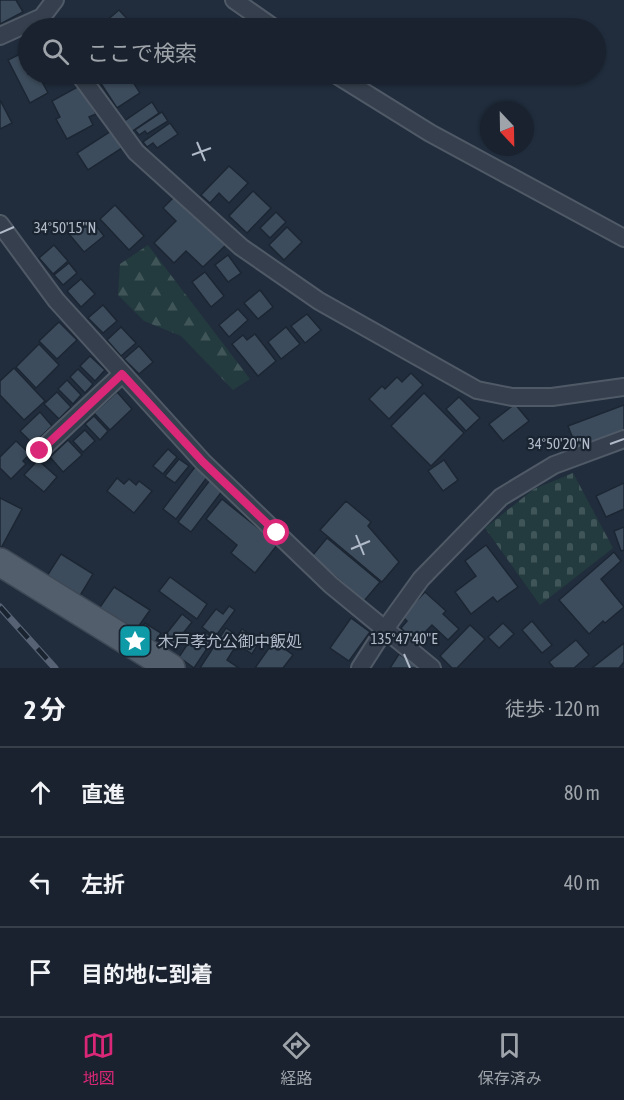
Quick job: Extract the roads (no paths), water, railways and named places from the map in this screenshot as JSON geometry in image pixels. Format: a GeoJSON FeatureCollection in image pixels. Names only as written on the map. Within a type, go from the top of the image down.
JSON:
{"type":"FeatureCollection","features":[{"type":"Feature","properties":{"kind":"main road"},"geometry":{"type":"LineString","coordinates":[[0,562],[171,668]]}},
{"type":"Feature","properties":{"kind":"street"},"geometry":{"type":"LineString","coordinates":[[48,18],[55,0]]}},
{"type":"Feature","properties":{"kind":"street"},"geometry":{"type":"LineString","coordinates":[[234,0],[259,18]]}},
{"type":"Feature","properties":{"kind":"street"},"geometry":{"type":"LineString","coordinates":[[0,36],[18,31]]}},
{"type":"Feature","properties":{"kind":"street"},"geometry":{"type":"LineString","coordinates":[[87,84],[136,152],[242,247],[319,301],[477,390],[512,397],[552,397],[624,387]]}},
{"type":"Feature","properties":{"kind":"street"},"geometry":{"type":"LineString","coordinates":[[350,84],[430,133],[624,238]]}},
{"type":"Feature","properties":{"kind":"street"},"geometry":{"type":"LineString","coordinates":[[0,224],[56,300],[203,462],[331,585],[432,668]]}},
{"type":"Feature","properties":{"kind":"street"},"geometry":{"type":"LineString","coordinates":[[40,451],[122,374]]}},
{"type":"Feature","properties":{"kind":"street"},"geometry":{"type":"LineString","coordinates":[[360,668],[421,579],[501,497],[554,465],[624,439]]}},
{"type":"Feature","properties":{"kind":"railway"},"geometry":{"type":"LineString","coordinates":[[0,607],[55,668]]}},
{"type":"Feature","properties":{"kind":"place","name":"木戸孝允公御中飯処"},"geometry":{"type":"Point","coordinates":[135,641]}}]}
